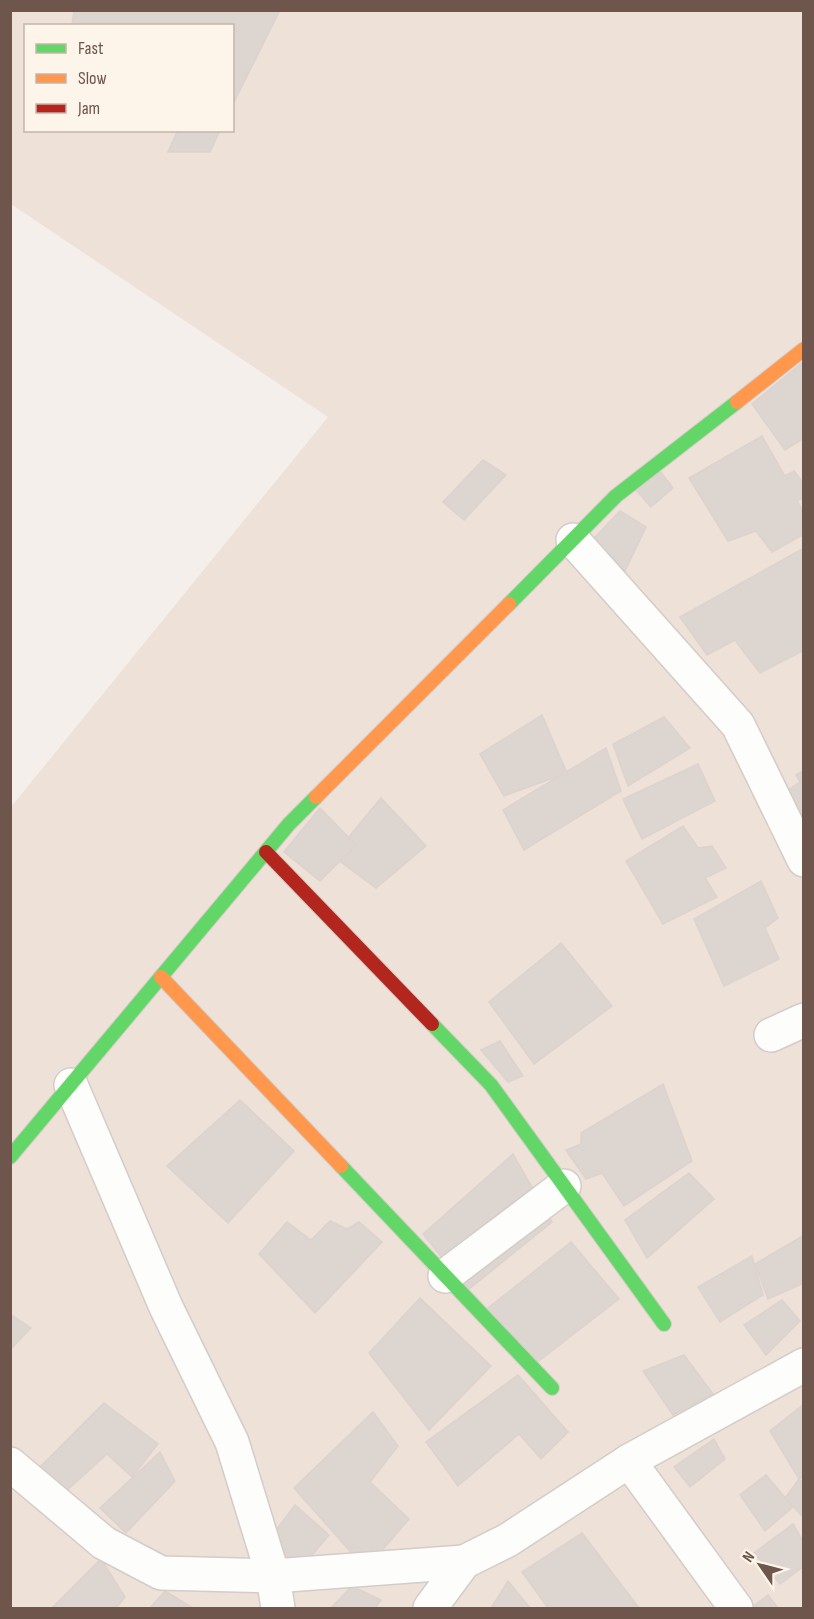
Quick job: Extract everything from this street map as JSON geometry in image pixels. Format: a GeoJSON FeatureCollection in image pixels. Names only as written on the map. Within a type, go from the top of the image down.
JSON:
{"type":"FeatureCollection","features":[{"type":"Feature","properties":{"kind":"street"},"geometry":{"type":"LineString","coordinates":[[10,1157],[289,824],[616,496],[804,349]]}},
{"type":"Feature","properties":{"kind":"street"},"geometry":{"type":"LineString","coordinates":[[573,540],[738,725],[804,860]]}},
{"type":"Feature","properties":{"kind":"street"},"geometry":{"type":"LineString","coordinates":[[266,852],[491,1085],[664,1324]]}},
{"type":"Feature","properties":{"kind":"street"},"geometry":{"type":"LineString","coordinates":[[161,977],[552,1388]]}},
{"type":"Feature","properties":{"kind":"street"},"geometry":{"type":"LineString","coordinates":[[771,1035],[804,1020]]}},
{"type":"Feature","properties":{"kind":"street"},"geometry":{"type":"LineString","coordinates":[[70,1085],[166,1307],[232,1442],[273,1576],[278,1608]]}},
{"type":"Feature","properties":{"kind":"street"},"geometry":{"type":"LineString","coordinates":[[445,1276],[564,1186]]}},
{"type":"Feature","properties":{"kind":"street"},"geometry":{"type":"LineString","coordinates":[[10,1464],[104,1543],[161,1573],[273,1576],[464,1562],[508,1540],[629,1461],[804,1365]]}},
{"type":"Feature","properties":{"kind":"street"},"geometry":{"type":"LineString","coordinates":[[629,1461],[736,1608]]}},
{"type":"Feature","properties":{"kind":"street"},"geometry":{"type":"LineString","coordinates":[[430,1608],[464,1562]]}},
{"type":"Feature","properties":{"kind":"shaded area"},"geometry":{"type":"Polygon","coordinates":[[[11,11],[803,11],[803,1608],[11,1608],[11,807],[328,417],[11,204],[11,11]]]}},
{"type":"Feature","properties":{"kind":"building"},"geometry":{"type":"Polygon","coordinates":[[[74,10],[280,10],[234,102],[234,24],[72,24],[74,10]]]}},
{"type":"Feature","properties":{"kind":"building"},"geometry":{"type":"Polygon","coordinates":[[[177,132],[219,132],[210,152],[168,152],[177,132]]]}},
{"type":"Feature","properties":{"kind":"building"},"geometry":{"type":"Polygon","coordinates":[[[804,361],[804,438],[785,450],[752,404],[804,361]]]}},
{"type":"Feature","properties":{"kind":"building"},"geometry":{"type":"Polygon","coordinates":[[[762,436],[785,476],[794,471],[804,484],[804,497],[797,501],[804,513],[804,534],[772,552],[756,531],[728,541],[689,478],[762,436]]]}},
{"type":"Feature","properties":{"kind":"building"},"geometry":{"type":"Polygon","coordinates":[[[483,460],[506,475],[464,520],[443,502],[483,460]]]}},
{"type":"Feature","properties":{"kind":"building"},"geometry":{"type":"Polygon","coordinates":[[[656,466],[673,488],[651,507],[635,489],[656,466]]]}},
{"type":"Feature","properties":{"kind":"building"},"geometry":{"type":"Polygon","coordinates":[[[620,511],[646,527],[625,571],[582,551],[620,511]]]}},
{"type":"Feature","properties":{"kind":"building"},"geometry":{"type":"Polygon","coordinates":[[[804,548],[804,650],[760,673],[735,640],[707,655],[680,617],[804,548]]]}},
{"type":"Feature","properties":{"kind":"building"},"geometry":{"type":"Polygon","coordinates":[[[542,715],[567,773],[504,796],[480,754],[542,715]]]}},
{"type":"Feature","properties":{"kind":"building"},"geometry":{"type":"Polygon","coordinates":[[[664,717],[690,748],[628,786],[613,744],[664,717]]]}},
{"type":"Feature","properties":{"kind":"building"},"geometry":{"type":"Polygon","coordinates":[[[606,748],[621,791],[524,850],[503,810],[606,748]]]}},
{"type":"Feature","properties":{"kind":"building"},"geometry":{"type":"Polygon","coordinates":[[[698,764],[715,801],[642,839],[623,799],[698,764]]]}},
{"type":"Feature","properties":{"kind":"building"},"geometry":{"type":"Polygon","coordinates":[[[804,770],[804,832],[785,792],[800,782],[796,775],[804,770]]]}},
{"type":"Feature","properties":{"kind":"building"},"geometry":{"type":"Polygon","coordinates":[[[381,798],[426,846],[376,888],[333,856],[381,798]]]}},
{"type":"Feature","properties":{"kind":"building"},"geometry":{"type":"Polygon","coordinates":[[[320,808],[356,845],[320,881],[284,852],[320,808]]]}},
{"type":"Feature","properties":{"kind":"building"},"geometry":{"type":"Polygon","coordinates":[[[683,826],[698,848],[712,846],[726,868],[705,878],[717,897],[663,924],[626,861],[683,826]]]}},
{"type":"Feature","properties":{"kind":"building"},"geometry":{"type":"Polygon","coordinates":[[[761,881],[778,918],[765,928],[779,959],[724,986],[694,919],[761,881]]]}},
{"type":"Feature","properties":{"kind":"building"},"geometry":{"type":"Polygon","coordinates":[[[561,943],[612,1006],[534,1064],[489,1002],[561,943]]]}},
{"type":"Feature","properties":{"kind":"building"},"geometry":{"type":"Polygon","coordinates":[[[500,1041],[523,1076],[508,1082],[481,1050],[500,1041]]]}},
{"type":"Feature","properties":{"kind":"building"},"geometry":{"type":"Polygon","coordinates":[[[663,1084],[692,1161],[624,1206],[602,1173],[586,1179],[566,1150],[581,1144],[581,1133],[663,1084]]]}},
{"type":"Feature","properties":{"kind":"building"},"geometry":{"type":"Polygon","coordinates":[[[240,1100],[294,1151],[228,1223],[167,1166],[240,1100]]]}},
{"type":"Feature","properties":{"kind":"building"},"geometry":{"type":"Polygon","coordinates":[[[513,1154],[552,1222],[468,1290],[423,1234],[513,1154]]]}},
{"type":"Feature","properties":{"kind":"building"},"geometry":{"type":"Polygon","coordinates":[[[689,1173],[714,1199],[647,1258],[625,1220],[689,1173]]]}},
{"type":"Feature","properties":{"kind":"building"},"geometry":{"type":"Polygon","coordinates":[[[330,1221],[347,1229],[359,1222],[382,1242],[315,1313],[259,1254],[287,1222],[311,1240],[330,1221]]]}},
{"type":"Feature","properties":{"kind":"building"},"geometry":{"type":"Polygon","coordinates":[[[804,1235],[804,1283],[768,1299],[755,1264],[804,1235]]]}},
{"type":"Feature","properties":{"kind":"building"},"geometry":{"type":"Polygon","coordinates":[[[571,1242],[619,1299],[531,1367],[487,1309],[571,1242]]]}},
{"type":"Feature","properties":{"kind":"building"},"geometry":{"type":"Polygon","coordinates":[[[752,1256],[763,1295],[720,1322],[698,1287],[752,1256]]]}},
{"type":"Feature","properties":{"kind":"building"},"geometry":{"type":"Polygon","coordinates":[[[420,1298],[491,1366],[429,1430],[369,1353],[420,1298]]]}},
{"type":"Feature","properties":{"kind":"building"},"geometry":{"type":"Polygon","coordinates":[[[782,1300],[800,1321],[766,1355],[744,1325],[782,1300]]]}},
{"type":"Feature","properties":{"kind":"building"},"geometry":{"type":"Polygon","coordinates":[[[10,1314],[31,1328],[10,1350],[10,1314]]]}},
{"type":"Feature","properties":{"kind":"building"},"geometry":{"type":"Polygon","coordinates":[[[684,1355],[713,1394],[673,1415],[643,1371],[684,1355]]]}},
{"type":"Feature","properties":{"kind":"building"},"geometry":{"type":"Polygon","coordinates":[[[518,1375],[568,1432],[541,1459],[519,1434],[458,1486],[426,1442],[518,1375]]]}},
{"type":"Feature","properties":{"kind":"building"},"geometry":{"type":"Polygon","coordinates":[[[104,1403],[158,1444],[132,1477],[107,1454],[62,1495],[38,1469],[104,1403]]]}},
{"type":"Feature","properties":{"kind":"building"},"geometry":{"type":"Polygon","coordinates":[[[804,1404],[804,1476],[799,1479],[770,1431],[804,1404]]]}},
{"type":"Feature","properties":{"kind":"building"},"geometry":{"type":"Polygon","coordinates":[[[373,1412],[398,1446],[370,1482],[409,1519],[366,1569],[294,1488],[373,1412]]]}},
{"type":"Feature","properties":{"kind":"building"},"geometry":{"type":"Polygon","coordinates":[[[714,1439],[725,1459],[690,1487],[674,1467],[714,1439]]]}},
{"type":"Feature","properties":{"kind":"building"},"geometry":{"type":"Polygon","coordinates":[[[160,1452],[175,1481],[126,1533],[100,1508],[160,1452]]]}},
{"type":"Feature","properties":{"kind":"building"},"geometry":{"type":"Polygon","coordinates":[[[766,1475],[793,1507],[765,1531],[740,1495],[766,1475]]]}},
{"type":"Feature","properties":{"kind":"building"},"geometry":{"type":"Polygon","coordinates":[[[799,1479],[804,1483],[804,1518],[785,1498],[799,1479]]]}},
{"type":"Feature","properties":{"kind":"building"},"geometry":{"type":"Polygon","coordinates":[[[295,1505],[329,1535],[295,1575],[264,1546],[295,1505]]]}},
{"type":"Feature","properties":{"kind":"building"},"geometry":{"type":"Polygon","coordinates":[[[793,1524],[804,1543],[804,1566],[780,1584],[754,1553],[793,1524]]]}},
{"type":"Feature","properties":{"kind":"building"},"geometry":{"type":"Polygon","coordinates":[[[582,1533],[639,1608],[548,1608],[522,1572],[582,1533]]]}},
{"type":"Feature","properties":{"kind":"building"},"geometry":{"type":"Polygon","coordinates":[[[101,1559],[125,1597],[116,1608],[52,1608],[101,1559]]]}},
{"type":"Feature","properties":{"kind":"building"},"geometry":{"type":"Polygon","coordinates":[[[508,1581],[530,1608],[491,1608],[508,1581]]]}},
{"type":"Feature","properties":{"kind":"building"},"geometry":{"type":"Polygon","coordinates":[[[352,1586],[381,1600],[375,1608],[331,1608],[352,1586]]]}},
{"type":"Feature","properties":{"kind":"building"},"geometry":{"type":"Polygon","coordinates":[[[165,1591],[193,1608],[150,1608],[165,1591]]]}},
{"type":"Feature","properties":{"kind":"building"},"geometry":{"type":"Polygon","coordinates":[[[768,1595],[778,1608],[751,1608],[768,1595]]]}},
{"type":"Feature","properties":{"kind":"traffic: fast"},"geometry":{"type":"LineString","coordinates":[[509,604],[616,496],[737,402]]}},
{"type":"Feature","properties":{"kind":"traffic: fast"},"geometry":{"type":"LineString","coordinates":[[10,1157],[289,824],[316,797]]}},
{"type":"Feature","properties":{"kind":"traffic: fast"},"geometry":{"type":"LineString","coordinates":[[432,1024],[491,1085],[664,1324]]}},
{"type":"Feature","properties":{"kind":"traffic: fast"},"geometry":{"type":"LineString","coordinates":[[341,1166],[552,1388]]}},
{"type":"Feature","properties":{"kind":"traffic: slow"},"geometry":{"type":"LineString","coordinates":[[737,402],[804,349]]}},
{"type":"Feature","properties":{"kind":"traffic: slow"},"geometry":{"type":"LineString","coordinates":[[316,797],[509,604]]}},
{"type":"Feature","properties":{"kind":"traffic: slow"},"geometry":{"type":"LineString","coordinates":[[161,977],[341,1166]]}},
{"type":"Feature","properties":{"kind":"traffic: jam"},"geometry":{"type":"LineString","coordinates":[[266,852],[432,1024]]}}]}
